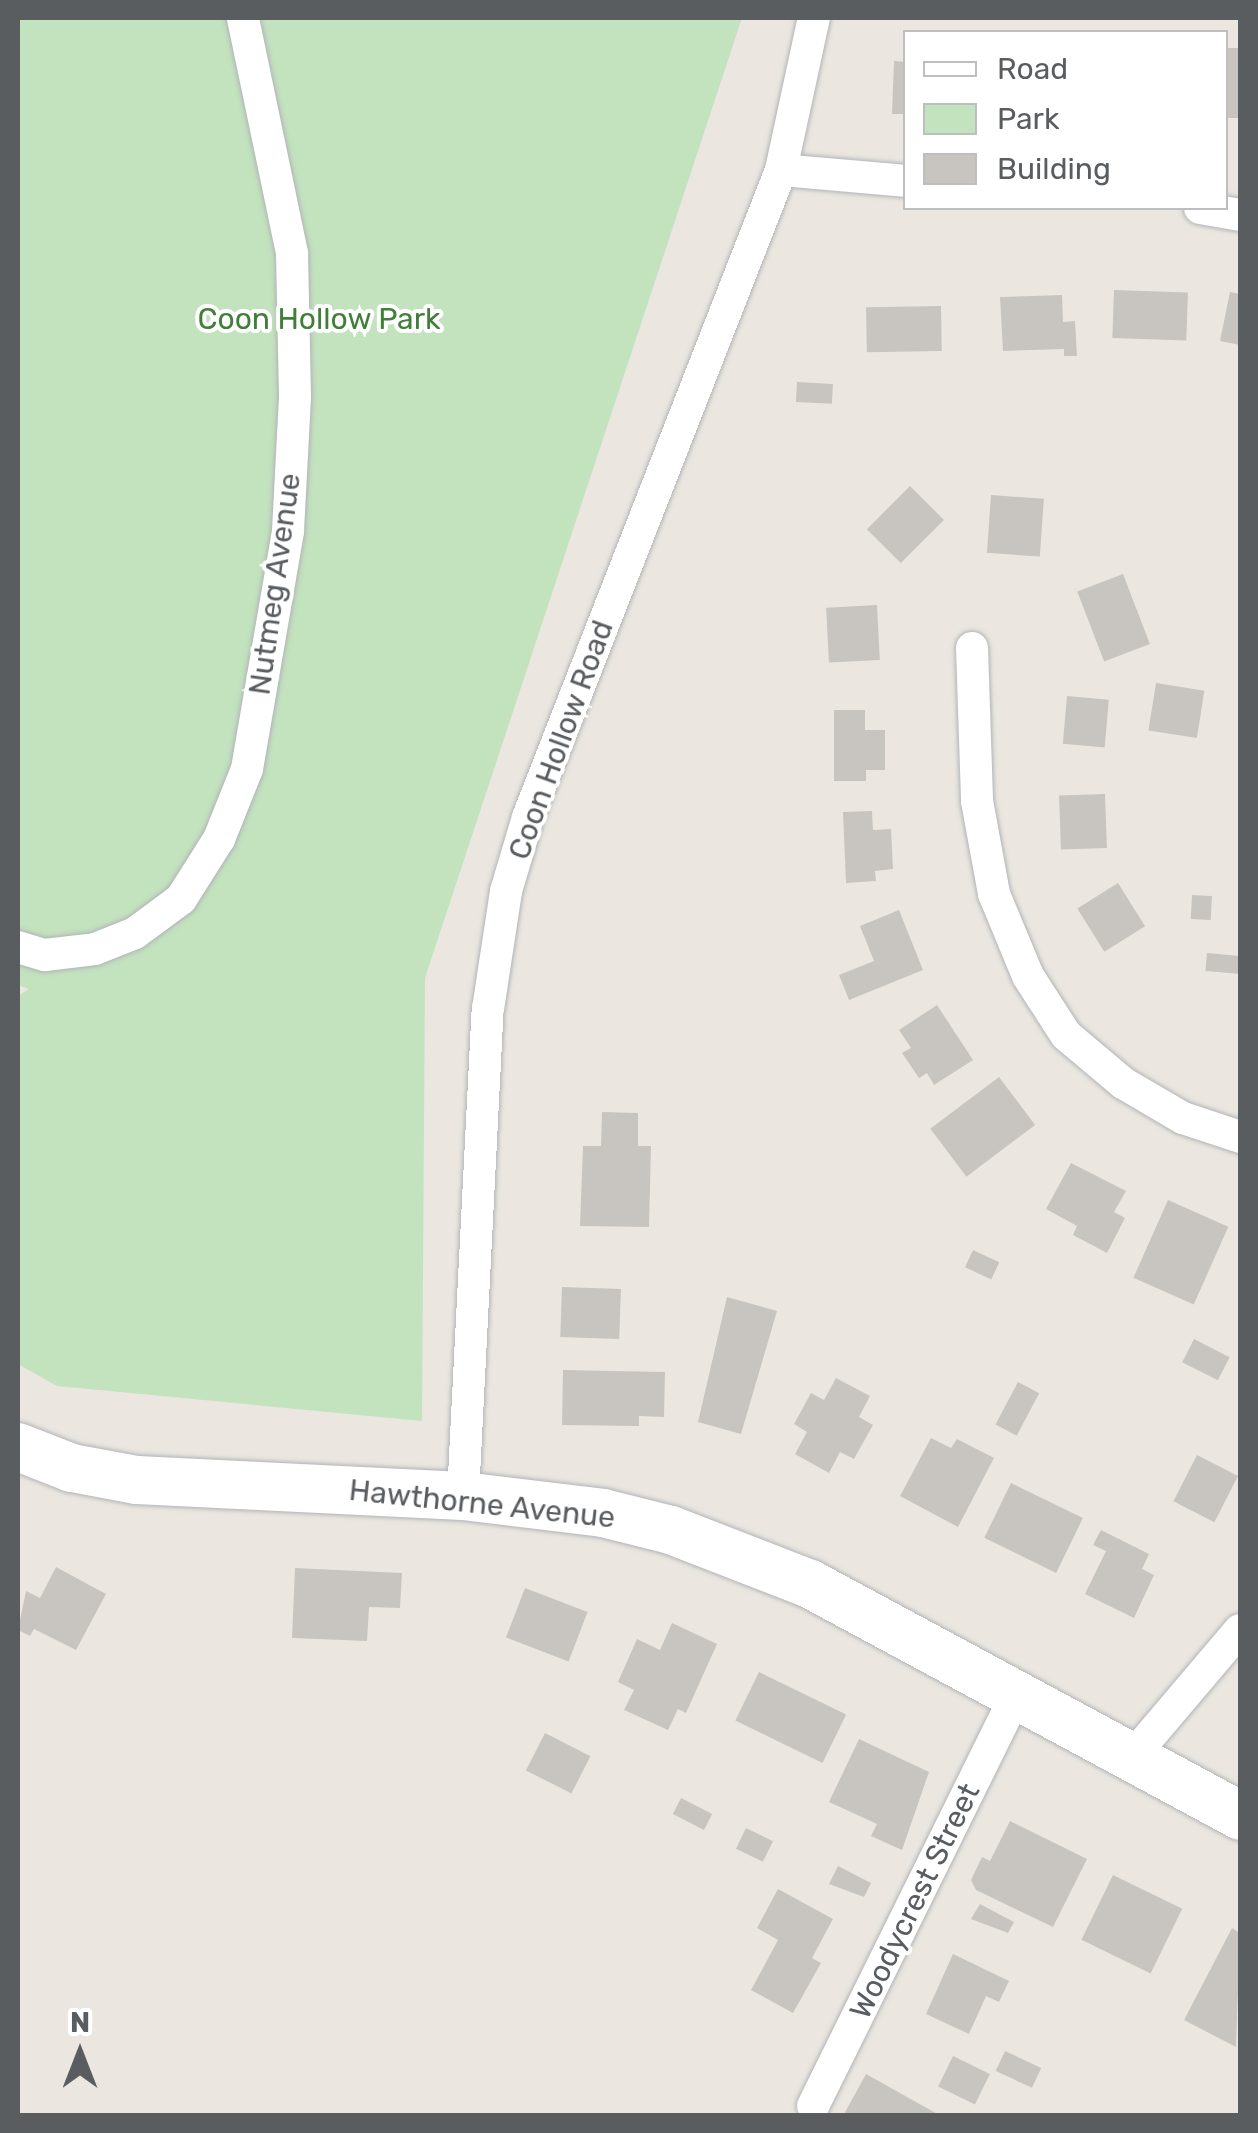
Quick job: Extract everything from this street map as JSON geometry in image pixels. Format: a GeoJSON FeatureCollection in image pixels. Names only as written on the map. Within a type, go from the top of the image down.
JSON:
{"type":"FeatureCollection","features":[{"type":"Feature","properties":{"kind":"street","name":"Nutmeg Avenue"},"geometry":{"type":"LineString","coordinates":[[18,947],[45,954],[95,950],[135,934],[181,900],[219,839],[248,769],[288,531],[295,396],[292,253],[243,18]]}},
{"type":"Feature","properties":{"kind":"street","name":"Coon Hollow Road"},"geometry":{"type":"LineString","coordinates":[[464,1496],[488,1009],[506,891],[528,817],[781,170],[814,18]]}},
{"type":"Feature","properties":{"kind":"street"},"geometry":{"type":"LineString","coordinates":[[781,170],[903,181]]}},
{"type":"Feature","properties":{"kind":"street"},"geometry":{"type":"LineString","coordinates":[[1213,210],[1240,214]]}},
{"type":"Feature","properties":{"kind":"street"},"geometry":{"type":"LineString","coordinates":[[972,648],[977,801],[994,894],[1028,976],[1066,1035],[1123,1083],[1183,1118],[1240,1137]]}},
{"type":"Feature","properties":{"kind":"street","name":"Hawthorne Avenue"},"geometry":{"type":"LineString","coordinates":[[18,1447],[72,1468],[137,1480],[464,1496],[603,1512],[716,1544],[810,1584],[1240,1816]]}},
{"type":"Feature","properties":{"kind":"street"},"geometry":{"type":"LineString","coordinates":[[1133,1756],[1240,1630]]}},
{"type":"Feature","properties":{"kind":"street","name":"Woodycrest Street"},"geometry":{"type":"LineString","coordinates":[[814,2106],[1016,1696]]}},
{"type":"Feature","properties":{"kind":"green space","name":"Coon Hollow Park"},"geometry":{"type":"Polygon","coordinates":[[[18,18],[742,18],[425,978],[422,1421],[57,1386],[18,1364],[18,996],[29,989],[18,985],[18,18]]]}},
{"type":"Feature","properties":{"kind":"building"},"geometry":{"type":"Polygon","coordinates":[[[1228,48],[1240,48],[1240,118],[1228,118],[1228,48]]]}},
{"type":"Feature","properties":{"kind":"building"},"geometry":{"type":"Polygon","coordinates":[[[894,61],[903,62],[903,114],[892,114],[894,61]]]}},
{"type":"Feature","properties":{"kind":"building"},"geometry":{"type":"Polygon","coordinates":[[[1114,290],[1188,293],[1186,341],[1112,338],[1114,290]]]}},
{"type":"Feature","properties":{"kind":"building"},"geometry":{"type":"Polygon","coordinates":[[[1230,292],[1240,294],[1240,345],[1220,341],[1230,292]]]}},
{"type":"Feature","properties":{"kind":"building"},"geometry":{"type":"Polygon","coordinates":[[[1062,295],[1063,322],[1075,321],[1077,356],[1064,356],[1064,349],[1003,351],[1000,297],[1062,295]]]}},
{"type":"Feature","properties":{"kind":"building"},"geometry":{"type":"Polygon","coordinates":[[[941,306],[942,351],[867,352],[866,307],[941,306]]]}},
{"type":"Feature","properties":{"kind":"building"},"geometry":{"type":"Polygon","coordinates":[[[797,382],[833,384],[832,404],[796,402],[797,382]]]}},
{"type":"Feature","properties":{"kind":"building"},"geometry":{"type":"Polygon","coordinates":[[[910,486],[944,520],[901,563],[867,529],[910,486]]]}},
{"type":"Feature","properties":{"kind":"building"},"geometry":{"type":"Polygon","coordinates":[[[991,495],[1044,499],[1040,557],[987,553],[991,495]]]}},
{"type":"Feature","properties":{"kind":"building"},"geometry":{"type":"Polygon","coordinates":[[[1123,574],[1150,644],[1104,662],[1077,592],[1123,574]]]}},
{"type":"Feature","properties":{"kind":"building"},"geometry":{"type":"Polygon","coordinates":[[[877,605],[880,660],[829,663],[826,608],[877,605]]]}},
{"type":"Feature","properties":{"kind":"building"},"geometry":{"type":"Polygon","coordinates":[[[1156,683],[1204,691],[1197,738],[1148,730],[1156,683]]]}},
{"type":"Feature","properties":{"kind":"building"},"geometry":{"type":"Polygon","coordinates":[[[1067,696],[1109,700],[1105,747],[1063,744],[1067,696]]]}},
{"type":"Feature","properties":{"kind":"building"},"geometry":{"type":"Polygon","coordinates":[[[834,710],[865,710],[865,730],[885,730],[885,770],[866,770],[866,781],[834,781],[834,710]]]}},
{"type":"Feature","properties":{"kind":"building"},"geometry":{"type":"Polygon","coordinates":[[[1105,794],[1107,848],[1061,850],[1059,796],[1105,794]]]}},
{"type":"Feature","properties":{"kind":"building"},"geometry":{"type":"Polygon","coordinates":[[[872,811],[873,830],[891,829],[893,869],[875,871],[876,881],[846,883],[843,812],[872,811]]]}},
{"type":"Feature","properties":{"kind":"building"},"geometry":{"type":"Polygon","coordinates":[[[1118,883],[1145,926],[1104,952],[1077,908],[1118,883]]]}},
{"type":"Feature","properties":{"kind":"building"},"geometry":{"type":"Polygon","coordinates":[[[1192,895],[1212,896],[1211,920],[1191,919],[1192,895]]]}},
{"type":"Feature","properties":{"kind":"building"},"geometry":{"type":"Polygon","coordinates":[[[899,910],[923,970],[849,1000],[839,975],[874,961],[860,926],[899,910]]]}},
{"type":"Feature","properties":{"kind":"building"},"geometry":{"type":"Polygon","coordinates":[[[1207,953],[1240,956],[1238,974],[1205,971],[1207,953]]]}},
{"type":"Feature","properties":{"kind":"building"},"geometry":{"type":"Polygon","coordinates":[[[937,1005],[973,1060],[934,1085],[927,1073],[919,1078],[902,1053],[911,1048],[899,1030],[937,1005]]]}},
{"type":"Feature","properties":{"kind":"building"},"geometry":{"type":"Polygon","coordinates":[[[999,1077],[1035,1125],[966,1177],[930,1129],[999,1077]]]}},
{"type":"Feature","properties":{"kind":"building"},"geometry":{"type":"Polygon","coordinates":[[[602,1112],[638,1113],[638,1146],[651,1146],[649,1227],[580,1226],[583,1146],[601,1146],[602,1112]]]}},
{"type":"Feature","properties":{"kind":"building"},"geometry":{"type":"Polygon","coordinates":[[[1071,1163],[1126,1191],[1114,1212],[1125,1218],[1107,1253],[1073,1235],[1077,1226],[1046,1209],[1071,1163]]]}},
{"type":"Feature","properties":{"kind":"building"},"geometry":{"type":"Polygon","coordinates":[[[1168,1200],[1228,1227],[1194,1304],[1133,1278],[1168,1200]]]}},
{"type":"Feature","properties":{"kind":"building"},"geometry":{"type":"Polygon","coordinates":[[[973,1250],[999,1262],[991,1279],[965,1267],[973,1250]]]}},
{"type":"Feature","properties":{"kind":"building"},"geometry":{"type":"Polygon","coordinates":[[[562,1287],[621,1289],[619,1339],[560,1337],[562,1287]]]}},
{"type":"Feature","properties":{"kind":"building"},"geometry":{"type":"Polygon","coordinates":[[[727,1297],[777,1311],[741,1434],[698,1422],[727,1297]]]}},
{"type":"Feature","properties":{"kind":"building"},"geometry":{"type":"Polygon","coordinates":[[[1194,1339],[1230,1357],[1218,1380],[1182,1362],[1194,1339]]]}},
{"type":"Feature","properties":{"kind":"building"},"geometry":{"type":"Polygon","coordinates":[[[563,1370],[665,1372],[664,1417],[639,1416],[639,1426],[562,1425],[563,1370]]]}},
{"type":"Feature","properties":{"kind":"building"},"geometry":{"type":"Polygon","coordinates":[[[836,1378],[870,1396],[859,1417],[873,1425],[854,1459],[840,1452],[829,1473],[795,1454],[807,1432],[794,1424],[811,1393],[824,1400],[836,1378]]]}},
{"type":"Feature","properties":{"kind":"building"},"geometry":{"type":"Polygon","coordinates":[[[1018,1382],[1039,1393],[1017,1436],[995,1424],[1018,1382]]]}},
{"type":"Feature","properties":{"kind":"building"},"geometry":{"type":"Polygon","coordinates":[[[931,1438],[951,1448],[957,1439],[994,1458],[958,1527],[900,1496],[931,1438]]]}},
{"type":"Feature","properties":{"kind":"building"},"geometry":{"type":"Polygon","coordinates":[[[1197,1455],[1238,1476],[1214,1522],[1173,1501],[1197,1455]]]}},
{"type":"Feature","properties":{"kind":"building"},"geometry":{"type":"Polygon","coordinates":[[[1011,1483],[1083,1518],[1056,1573],[984,1538],[1011,1483]]]}},
{"type":"Feature","properties":{"kind":"building"},"geometry":{"type":"Polygon","coordinates":[[[1101,1530],[1149,1554],[1142,1569],[1154,1575],[1134,1618],[1085,1594],[1106,1551],[1093,1545],[1101,1530]]]}},
{"type":"Feature","properties":{"kind":"building"},"geometry":{"type":"Polygon","coordinates":[[[56,1567],[106,1594],[76,1650],[34,1629],[30,1636],[18,1630],[26,1591],[40,1598],[56,1567]]]}},
{"type":"Feature","properties":{"kind":"building"},"geometry":{"type":"Polygon","coordinates":[[[295,1568],[402,1573],[400,1608],[369,1607],[367,1641],[292,1638],[295,1568]]]}},
{"type":"Feature","properties":{"kind":"building"},"geometry":{"type":"Polygon","coordinates":[[[525,1588],[588,1612],[569,1661],[506,1637],[525,1588]]]}},
{"type":"Feature","properties":{"kind":"building"},"geometry":{"type":"Polygon","coordinates":[[[672,1623],[717,1644],[686,1713],[678,1709],[668,1730],[624,1710],[634,1690],[618,1682],[637,1639],[660,1650],[672,1623]]]}},
{"type":"Feature","properties":{"kind":"building"},"geometry":{"type":"Polygon","coordinates":[[[759,1672],[846,1715],[823,1763],[735,1721],[759,1672]]]}},
{"type":"Feature","properties":{"kind":"building"},"geometry":{"type":"Polygon","coordinates":[[[545,1733],[590,1756],[571,1794],[526,1770],[545,1733]]]}},
{"type":"Feature","properties":{"kind":"building"},"geometry":{"type":"Polygon","coordinates":[[[859,1739],[929,1772],[902,1850],[871,1836],[877,1824],[829,1802],[859,1739]]]}},
{"type":"Feature","properties":{"kind":"building"},"geometry":{"type":"Polygon","coordinates":[[[681,1798],[712,1814],[704,1830],[673,1814],[681,1798]]]}},
{"type":"Feature","properties":{"kind":"building"},"geometry":{"type":"Polygon","coordinates":[[[1010,1821],[1087,1859],[1053,1927],[976,1890],[971,1880],[982,1857],[990,1861],[1010,1821]]]}},
{"type":"Feature","properties":{"kind":"building"},"geometry":{"type":"Polygon","coordinates":[[[746,1828],[773,1841],[763,1862],[736,1849],[746,1828]]]}},
{"type":"Feature","properties":{"kind":"building"},"geometry":{"type":"Polygon","coordinates":[[[838,1866],[871,1883],[864,1897],[829,1884],[838,1866]]]}},
{"type":"Feature","properties":{"kind":"building"},"geometry":{"type":"Polygon","coordinates":[[[1113,1875],[1182,1909],[1151,1973],[1081,1940],[1113,1875]]]}},
{"type":"Feature","properties":{"kind":"building"},"geometry":{"type":"Polygon","coordinates":[[[778,1889],[833,1919],[812,1958],[821,1963],[793,2013],[751,1990],[778,1940],[757,1928],[778,1889]]]}},
{"type":"Feature","properties":{"kind":"building"},"geometry":{"type":"Polygon","coordinates":[[[980,1904],[1014,1922],[1008,1933],[971,1919],[980,1904]]]}},
{"type":"Feature","properties":{"kind":"building"},"geometry":{"type":"Polygon","coordinates":[[[1232,1928],[1240,1933],[1236,2047],[1184,2020],[1232,1928]]]}},
{"type":"Feature","properties":{"kind":"building"},"geometry":{"type":"Polygon","coordinates":[[[953,1954],[1009,1981],[999,2002],[986,1996],[969,2034],[926,2014],[953,1954]]]}},
{"type":"Feature","properties":{"kind":"building"},"geometry":{"type":"Polygon","coordinates":[[[1005,2051],[1041,2068],[1032,2088],[996,2071],[1005,2051]]]}},
{"type":"Feature","properties":{"kind":"building"},"geometry":{"type":"Polygon","coordinates":[[[953,2056],[990,2074],[975,2105],[938,2087],[953,2056]]]}},
{"type":"Feature","properties":{"kind":"building"},"geometry":{"type":"Polygon","coordinates":[[[866,2074],[941,2116],[843,2116],[866,2074]]]}}]}
